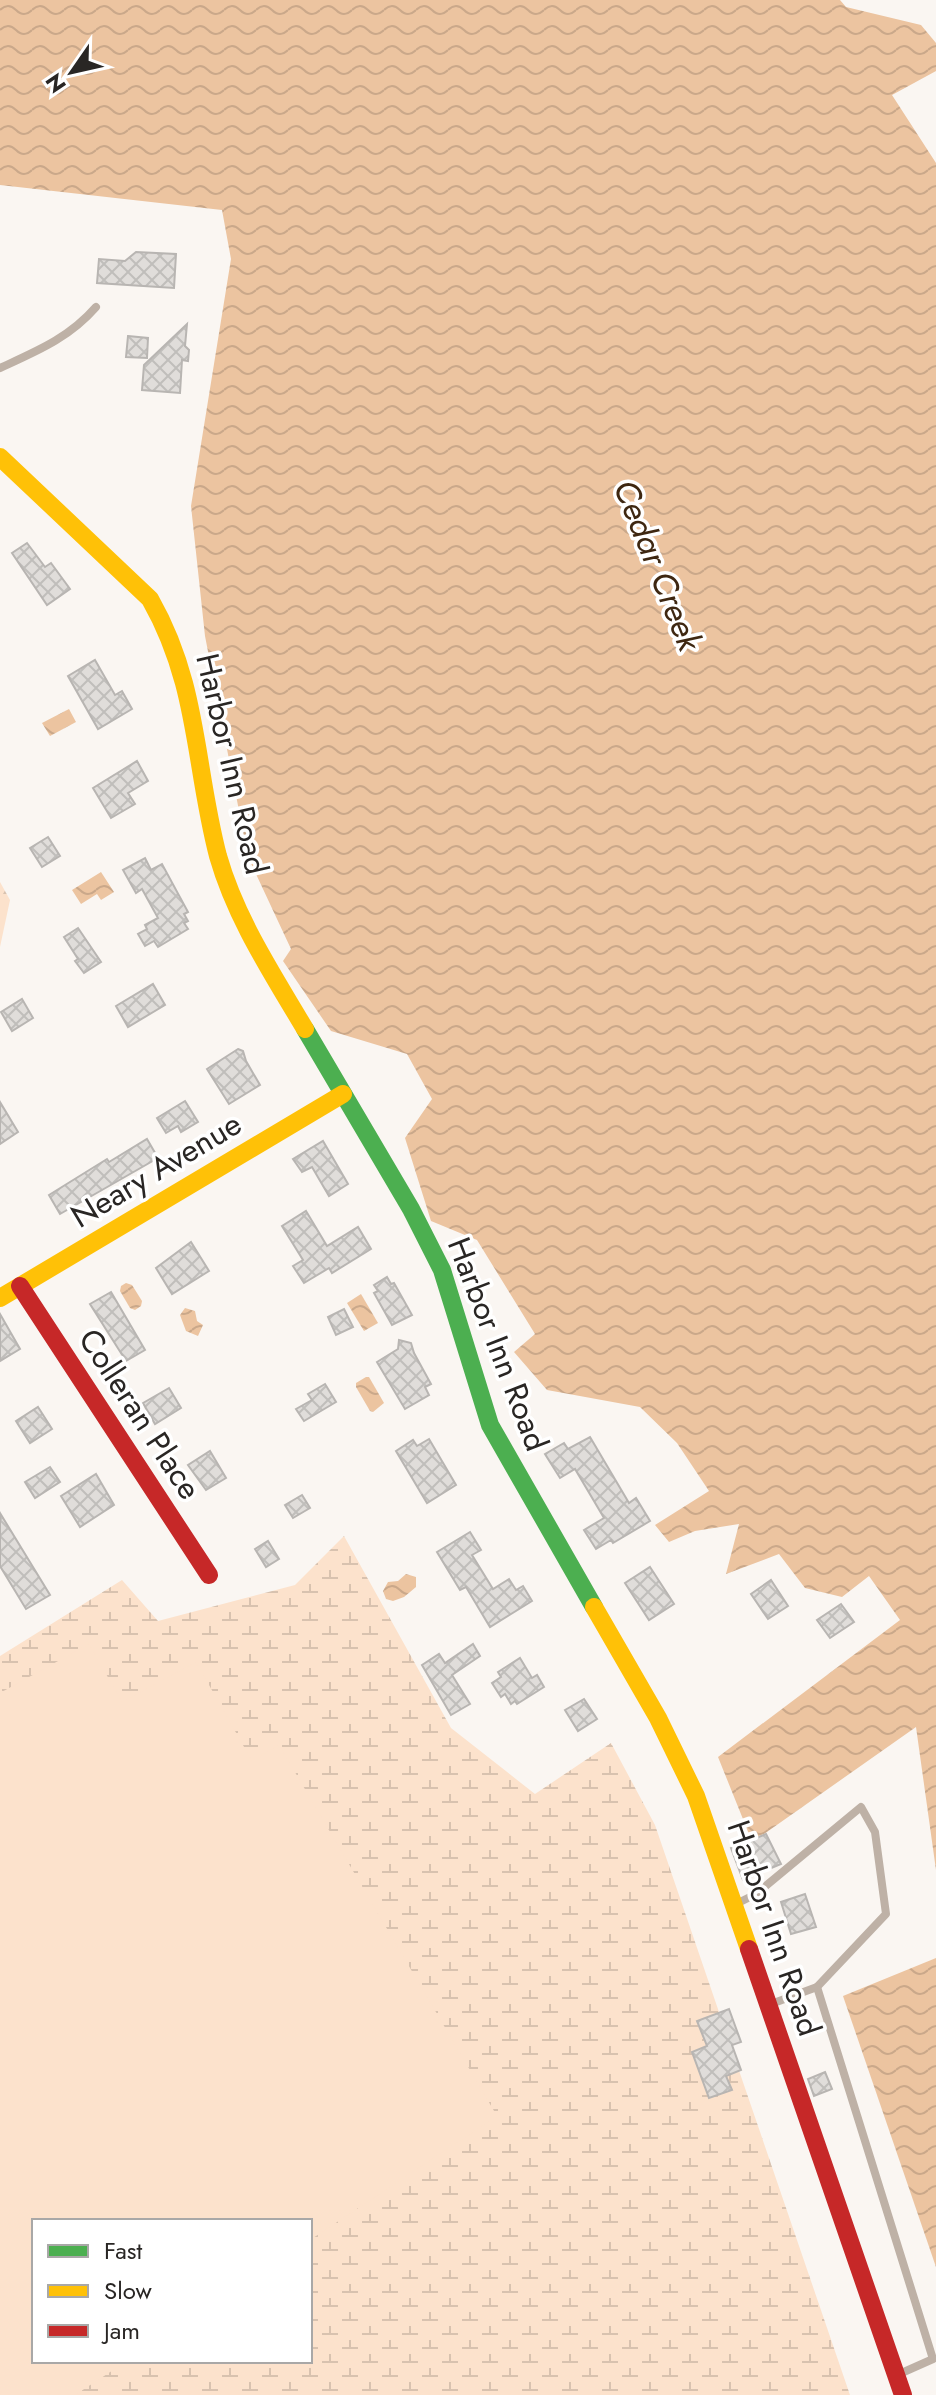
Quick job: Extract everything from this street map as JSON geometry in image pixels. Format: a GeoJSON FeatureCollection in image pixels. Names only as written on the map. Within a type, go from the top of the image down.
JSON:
{"type":"FeatureCollection","features":[{"type":"Feature","properties":{"kind":"main road","name":"Harbor Inn Road"},"geometry":{"type":"LineString","coordinates":[[0,457],[150,599],[167,626],[182,664],[213,833],[226,884],[247,931],[411,1209],[442,1270],[490,1425],[658,1718],[696,1796],[903,2395]]}},
{"type":"Feature","properties":{"kind":"main road","name":"Neary Avenue"},"geometry":{"type":"LineString","coordinates":[[0,1298],[343,1094]]}},
{"type":"Feature","properties":{"kind":"main road","name":"Colleran Place"},"geometry":{"type":"LineString","coordinates":[[20,1286],[209,1575]]}},
{"type":"Feature","properties":{"kind":"lane"},"geometry":{"type":"LineString","coordinates":[[0,368],[58,341],[82,323],[96,307]]}},
{"type":"Feature","properties":{"kind":"lane"},"geometry":{"type":"LineString","coordinates":[[734,1905],[756,1894],[861,1807],[875,1832],[886,1914],[817,1987],[769,2004]]}},
{"type":"Feature","properties":{"kind":"lane"},"geometry":{"type":"LineString","coordinates":[[817,1987],[933,2359],[896,2375]]}},
{"type":"Feature","properties":{"kind":"green space"},"geometry":{"type":"Polygon","coordinates":[[[0,882],[10,900],[0,947],[0,882]]]}},
{"type":"Feature","properties":{"kind":"green space"},"geometry":{"type":"Polygon","coordinates":[[[344,1536],[451,1728],[535,1794],[611,1743],[655,1825],[850,2395],[0,2395],[0,1656],[122,1580],[158,1621],[295,1585],[344,1536]]]}},
{"type":"Feature","properties":{"kind":"green space"},"geometry":{"type":"Polygon","coordinates":[[[89,1644],[122,1702],[196,1662],[252,1761],[279,1745],[497,2116],[312,2239],[312,2219],[32,2219],[32,2363],[124,2363],[75,2395],[0,2395],[0,1693],[89,1644]]]}},
{"type":"Feature","properties":{"kind":"water","name":"Cedar Creek"},"geometry":{"type":"Polygon","coordinates":[[[0,0],[840,0],[846,7],[921,25],[936,43],[936,71],[892,95],[936,163],[936,1870],[916,1727],[764,1834],[751,1839],[718,1757],[900,1620],[869,1576],[842,1597],[805,1588],[779,1554],[726,1574],[739,1524],[695,1531],[669,1542],[655,1525],[709,1491],[677,1443],[640,1407],[547,1390],[514,1352],[535,1334],[477,1240],[431,1221],[405,1138],[432,1099],[407,1054],[331,1031],[283,961],[291,949],[248,857],[205,636],[191,506],[231,259],[222,210],[0,185],[0,0]]]}},
{"type":"Feature","properties":{"kind":"water"},"geometry":{"type":"Polygon","coordinates":[[[69,709],[76,722],[50,736],[42,723],[69,709]]]}},
{"type":"Feature","properties":{"kind":"water"},"geometry":{"type":"Polygon","coordinates":[[[101,872],[114,892],[101,900],[97,894],[81,904],[72,890],[101,872]]]}},
{"type":"Feature","properties":{"kind":"water"},"geometry":{"type":"Polygon","coordinates":[[[126,1283],[132,1285],[142,1301],[135,1310],[130,1308],[120,1291],[126,1283]]]}},
{"type":"Feature","properties":{"kind":"water"},"geometry":{"type":"Polygon","coordinates":[[[361,1294],[378,1323],[364,1331],[347,1303],[361,1294]]]}},
{"type":"Feature","properties":{"kind":"water"},"geometry":{"type":"Polygon","coordinates":[[[185,1308],[195,1311],[197,1321],[203,1325],[198,1336],[186,1331],[180,1315],[185,1308]]]}},
{"type":"Feature","properties":{"kind":"water"},"geometry":{"type":"Polygon","coordinates":[[[369,1377],[384,1403],[373,1412],[356,1387],[356,1383],[369,1377]]]}},
{"type":"Feature","properties":{"kind":"water"},"geometry":{"type":"Polygon","coordinates":[[[406,1574],[416,1577],[416,1587],[404,1597],[393,1601],[386,1599],[383,1591],[388,1582],[398,1581],[406,1574]]]}},
{"type":"Feature","properties":{"kind":"water"},"geometry":{"type":"Polygon","coordinates":[[[936,1958],[936,2267],[843,1996],[936,1958]]]}},
{"type":"Feature","properties":{"kind":"building"},"geometry":{"type":"Polygon","coordinates":[[[136,252],[176,254],[174,288],[97,283],[99,259],[125,261],[136,252]]]}},
{"type":"Feature","properties":{"kind":"building"},"geometry":{"type":"Polygon","coordinates":[[[187,324],[185,346],[189,350],[188,361],[182,360],[180,393],[142,390],[144,365],[187,324]]]}},
{"type":"Feature","properties":{"kind":"building"},"geometry":{"type":"Polygon","coordinates":[[[128,336],[148,338],[147,358],[126,357],[128,336]]]}},
{"type":"Feature","properties":{"kind":"building"},"geometry":{"type":"Polygon","coordinates":[[[27,543],[45,567],[51,563],[70,589],[47,605],[12,553],[27,543]]]}},
{"type":"Feature","properties":{"kind":"building"},"geometry":{"type":"Polygon","coordinates":[[[95,660],[115,695],[122,691],[132,709],[98,729],[68,676],[95,660]]]}},
{"type":"Feature","properties":{"kind":"building"},"geometry":{"type":"Polygon","coordinates":[[[137,761],[148,781],[128,793],[135,804],[111,818],[93,788],[137,761]]]}},
{"type":"Feature","properties":{"kind":"building"},"geometry":{"type":"Polygon","coordinates":[[[48,837],[60,856],[42,867],[30,848],[48,837]]]}},
{"type":"Feature","properties":{"kind":"building"},"geometry":{"type":"Polygon","coordinates":[[[145,858],[151,870],[162,864],[188,912],[184,914],[188,921],[184,923],[188,929],[158,947],[154,941],[145,946],[138,934],[147,929],[145,925],[158,918],[142,889],[136,893],[123,870],[145,858]]]}},
{"type":"Feature","properties":{"kind":"building"},"geometry":{"type":"Polygon","coordinates":[[[78,928],[101,962],[84,973],[64,937],[78,928]]]}},
{"type":"Feature","properties":{"kind":"building"},"geometry":{"type":"Polygon","coordinates":[[[153,984],[165,1005],[128,1027],[116,1006],[153,984]]]}},
{"type":"Feature","properties":{"kind":"building"},"geometry":{"type":"Polygon","coordinates":[[[22,999],[33,1018],[12,1031],[1,1012],[22,999]]]}},
{"type":"Feature","properties":{"kind":"building"},"geometry":{"type":"Polygon","coordinates":[[[238,1049],[243,1051],[260,1085],[229,1104],[207,1069],[238,1049]]]}},
{"type":"Feature","properties":{"kind":"building"},"geometry":{"type":"Polygon","coordinates":[[[185,1101],[198,1122],[181,1132],[178,1126],[166,1133],[157,1118],[185,1101]]]}},
{"type":"Feature","properties":{"kind":"building"},"geometry":{"type":"Polygon","coordinates":[[[0,1102],[18,1132],[0,1144],[0,1102]]]}},
{"type":"Feature","properties":{"kind":"building"},"geometry":{"type":"Polygon","coordinates":[[[147,1139],[158,1158],[60,1214],[49,1195],[107,1159],[109,1162],[147,1139]]]}},
{"type":"Feature","properties":{"kind":"building"},"geometry":{"type":"Polygon","coordinates":[[[323,1141],[348,1184],[329,1196],[312,1167],[302,1172],[293,1159],[323,1141]]]}},
{"type":"Feature","properties":{"kind":"building"},"geometry":{"type":"Polygon","coordinates":[[[306,1211],[327,1246],[358,1227],[371,1249],[332,1273],[329,1268],[304,1283],[293,1266],[303,1260],[282,1226],[306,1211]]]}},
{"type":"Feature","properties":{"kind":"building"},"geometry":{"type":"Polygon","coordinates":[[[191,1242],[209,1271],[172,1294],[156,1268],[191,1242]]]}},
{"type":"Feature","properties":{"kind":"building"},"geometry":{"type":"Polygon","coordinates":[[[387,1277],[391,1284],[394,1283],[412,1315],[392,1325],[374,1293],[378,1291],[374,1285],[387,1277]]]}},
{"type":"Feature","properties":{"kind":"building"},"geometry":{"type":"Polygon","coordinates":[[[111,1292],[145,1350],[126,1361],[90,1304],[111,1292]]]}},
{"type":"Feature","properties":{"kind":"building"},"geometry":{"type":"Polygon","coordinates":[[[344,1309],[353,1327],[336,1335],[328,1317],[344,1309]]]}},
{"type":"Feature","properties":{"kind":"building"},"geometry":{"type":"Polygon","coordinates":[[[0,1314],[20,1349],[0,1361],[0,1314]]]}},
{"type":"Feature","properties":{"kind":"building"},"geometry":{"type":"Polygon","coordinates":[[[399,1340],[411,1343],[431,1384],[425,1387],[429,1395],[405,1409],[377,1362],[398,1349],[399,1340]]]}},
{"type":"Feature","properties":{"kind":"building"},"geometry":{"type":"Polygon","coordinates":[[[325,1384],[336,1402],[304,1421],[296,1409],[312,1400],[308,1394],[325,1384]]]}},
{"type":"Feature","properties":{"kind":"building"},"geometry":{"type":"Polygon","coordinates":[[[169,1388],[181,1408],[155,1424],[143,1403],[169,1388]]]}},
{"type":"Feature","properties":{"kind":"building"},"geometry":{"type":"Polygon","coordinates":[[[38,1407],[52,1429],[30,1443],[16,1421],[38,1407]]]}},
{"type":"Feature","properties":{"kind":"building"},"geometry":{"type":"Polygon","coordinates":[[[590,1437],[629,1503],[636,1498],[650,1521],[613,1543],[611,1540],[596,1549],[584,1530],[604,1518],[575,1469],[560,1478],[545,1454],[564,1443],[568,1449],[590,1437]]]}},
{"type":"Feature","properties":{"kind":"building"},"geometry":{"type":"Polygon","coordinates":[[[429,1439],[456,1485],[427,1503],[396,1451],[413,1440],[417,1446],[429,1439]]]}},
{"type":"Feature","properties":{"kind":"building"},"geometry":{"type":"Polygon","coordinates":[[[210,1451],[226,1478],[206,1490],[188,1465],[210,1451]]]}},
{"type":"Feature","properties":{"kind":"building"},"geometry":{"type":"Polygon","coordinates":[[[50,1467],[60,1482],[35,1498],[25,1482],[50,1467]]]}},
{"type":"Feature","properties":{"kind":"building"},"geometry":{"type":"Polygon","coordinates":[[[96,1474],[114,1505],[80,1527],[61,1496],[96,1474]]]}},
{"type":"Feature","properties":{"kind":"building"},"geometry":{"type":"Polygon","coordinates":[[[302,1495],[310,1508],[293,1518],[285,1505],[302,1495]]]}},
{"type":"Feature","properties":{"kind":"building"},"geometry":{"type":"Polygon","coordinates":[[[0,1513],[50,1595],[26,1609],[0,1566],[0,1513]]]}},
{"type":"Feature","properties":{"kind":"building"},"geometry":{"type":"Polygon","coordinates":[[[470,1532],[481,1550],[472,1555],[493,1589],[509,1579],[516,1590],[523,1586],[532,1601],[490,1627],[466,1587],[460,1590],[437,1552],[470,1532]]]}},
{"type":"Feature","properties":{"kind":"building"},"geometry":{"type":"Polygon","coordinates":[[[268,1541],[279,1559],[266,1567],[255,1549],[268,1541]]]}},
{"type":"Feature","properties":{"kind":"building"},"geometry":{"type":"Polygon","coordinates":[[[650,1567],[674,1604],[649,1620],[625,1583],[650,1567]]]}},
{"type":"Feature","properties":{"kind":"building"},"geometry":{"type":"Polygon","coordinates":[[[771,1580],[788,1606],[768,1619],[751,1594],[771,1580]]]}},
{"type":"Feature","properties":{"kind":"building"},"geometry":{"type":"Polygon","coordinates":[[[841,1604],[854,1622],[830,1638],[817,1620],[841,1604]]]}},
{"type":"Feature","properties":{"kind":"building"},"geometry":{"type":"Polygon","coordinates":[[[473,1644],[480,1656],[452,1675],[470,1704],[451,1715],[422,1665],[439,1654],[445,1663],[473,1644]]]}},
{"type":"Feature","properties":{"kind":"building"},"geometry":{"type":"Polygon","coordinates":[[[520,1658],[532,1678],[537,1675],[544,1687],[517,1704],[515,1701],[511,1704],[505,1694],[501,1697],[492,1683],[501,1677],[498,1672],[520,1658]]]}},
{"type":"Feature","properties":{"kind":"building"},"geometry":{"type":"Polygon","coordinates":[[[584,1699],[597,1719],[578,1731],[565,1710],[584,1699]]]}},
{"type":"Feature","properties":{"kind":"building"},"geometry":{"type":"Polygon","coordinates":[[[766,1834],[781,1864],[743,1880],[731,1848],[766,1834]]]}},
{"type":"Feature","properties":{"kind":"building"},"geometry":{"type":"Polygon","coordinates":[[[805,1894],[816,1927],[791,1934],[781,1902],[805,1894]]]}},
{"type":"Feature","properties":{"kind":"building"},"geometry":{"type":"Polygon","coordinates":[[[729,2009],[741,2042],[732,2045],[741,2070],[726,2076],[732,2090],[709,2098],[692,2052],[707,2046],[697,2021],[729,2009]]]}},
{"type":"Feature","properties":{"kind":"building"},"geometry":{"type":"Polygon","coordinates":[[[825,2072],[832,2089],[814,2096],[808,2079],[825,2072]]]}},
{"type":"Feature","properties":{"kind":"traffic: fast"},"geometry":{"type":"LineString","coordinates":[[305,1029],[411,1209],[442,1270],[490,1425],[594,1607]]}},
{"type":"Feature","properties":{"kind":"traffic: slow"},"geometry":{"type":"LineString","coordinates":[[0,457],[150,599],[166,631],[187,694],[210,822],[226,879],[256,945],[305,1029]]}},
{"type":"Feature","properties":{"kind":"traffic: slow"},"geometry":{"type":"LineString","coordinates":[[0,1298],[343,1094]]}},
{"type":"Feature","properties":{"kind":"traffic: slow"},"geometry":{"type":"LineString","coordinates":[[594,1607],[658,1718],[696,1796],[749,1949]]}},
{"type":"Feature","properties":{"kind":"traffic: jam"},"geometry":{"type":"LineString","coordinates":[[20,1286],[209,1575]]}},
{"type":"Feature","properties":{"kind":"traffic: jam"},"geometry":{"type":"LineString","coordinates":[[749,1949],[903,2395]]}}]}
